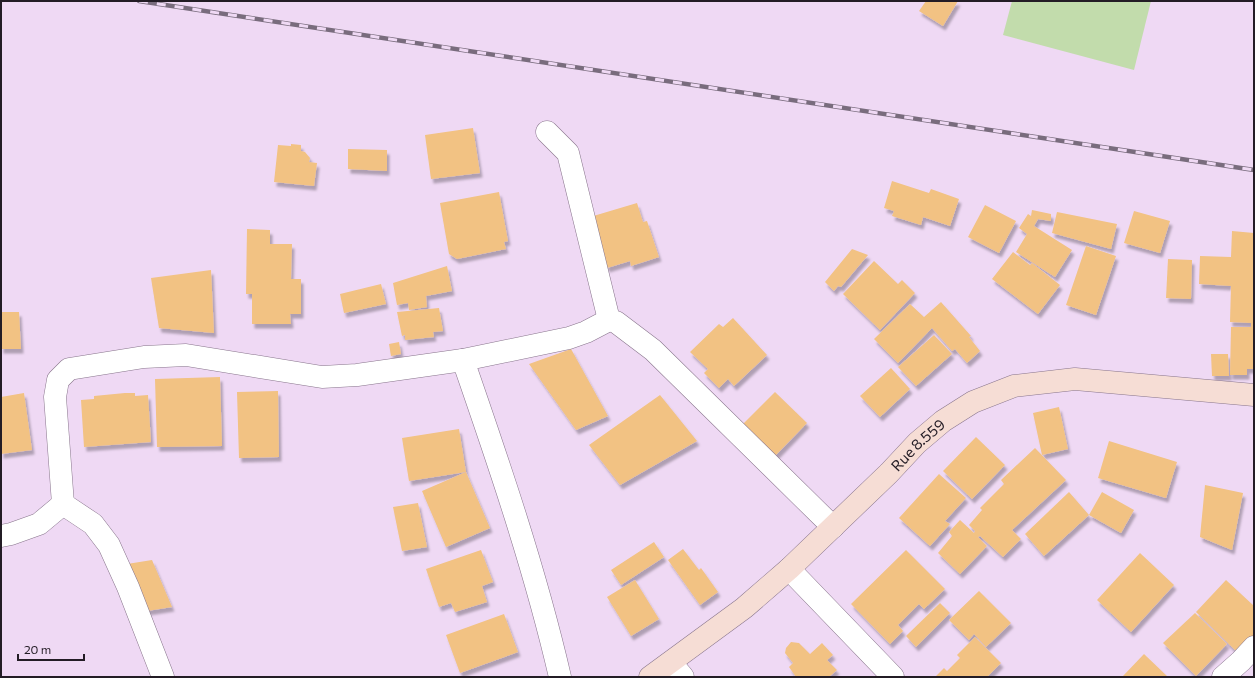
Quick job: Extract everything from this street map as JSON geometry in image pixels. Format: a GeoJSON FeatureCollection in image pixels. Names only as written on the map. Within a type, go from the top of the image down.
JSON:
{"type":"FeatureCollection","features":[{"type":"Feature","properties":{"kind":"main road","name":"Rue 8.559"},"geometry":{"type":"LineString","coordinates":[[650,677],[677,670],[789,569],[889,473],[917,443],[943,421],[973,402],[1014,386],[1075,379],[1254,395]]}},
{"type":"Feature","properties":{"kind":"street"},"geometry":{"type":"LineString","coordinates":[[547,132],[568,153],[610,320]]}},
{"type":"Feature","properties":{"kind":"street"},"geometry":{"type":"LineString","coordinates":[[63,504],[55,397],[58,380],[69,370],[144,357],[186,354],[322,377],[357,375],[463,360],[569,338],[586,332],[610,320],[616,322],[653,350],[833,527]]}},
{"type":"Feature","properties":{"kind":"street"},"geometry":{"type":"LineString","coordinates":[[463,360],[501,470],[550,634],[560,677]]}},
{"type":"Feature","properties":{"kind":"street"},"geometry":{"type":"LineString","coordinates":[[1,536],[39,524],[63,504]]}},
{"type":"Feature","properties":{"kind":"street"},"geometry":{"type":"LineString","coordinates":[[63,504],[93,524],[108,545],[128,587],[163,677]]}},
{"type":"Feature","properties":{"kind":"street"},"geometry":{"type":"LineString","coordinates":[[789,569],[893,677]]}},
{"type":"Feature","properties":{"kind":"street"},"geometry":{"type":"LineString","coordinates":[[1223,677],[1254,647]]}},
{"type":"Feature","properties":{"kind":"green space"},"geometry":{"type":"Polygon","coordinates":[[[1012,1],[1151,1],[1134,70],[1003,35],[1012,1]]]}},
{"type":"Feature","properties":{"kind":"building"},"geometry":{"type":"Polygon","coordinates":[[[926,1],[958,1],[943,26],[919,11],[926,1]]]}},
{"type":"Feature","properties":{"kind":"building"},"geometry":{"type":"Polygon","coordinates":[[[473,128],[480,173],[431,179],[425,135],[473,128]]]}},
{"type":"Feature","properties":{"kind":"building"},"geometry":{"type":"Polygon","coordinates":[[[291,144],[301,145],[301,151],[305,152],[310,158],[309,162],[317,163],[314,186],[274,182],[278,145],[291,146],[291,144]]]}},
{"type":"Feature","properties":{"kind":"building"},"geometry":{"type":"Polygon","coordinates":[[[348,149],[387,150],[387,171],[348,169],[348,149]]]}},
{"type":"Feature","properties":{"kind":"building"},"geometry":{"type":"Polygon","coordinates":[[[892,181],[929,193],[931,189],[959,199],[950,226],[923,217],[921,225],[892,216],[894,211],[884,208],[892,181]]]}},
{"type":"Feature","properties":{"kind":"building"},"geometry":{"type":"Polygon","coordinates":[[[499,192],[508,241],[504,242],[506,249],[457,259],[449,254],[440,203],[499,192]]]}},
{"type":"Feature","properties":{"kind":"building"},"geometry":{"type":"Polygon","coordinates":[[[637,203],[643,222],[647,221],[659,257],[631,266],[630,261],[607,268],[590,217],[637,203]]]}},
{"type":"Feature","properties":{"kind":"building"},"geometry":{"type":"Polygon","coordinates":[[[985,205],[1016,221],[999,253],[968,237],[985,205]]]}},
{"type":"Feature","properties":{"kind":"building"},"geometry":{"type":"Polygon","coordinates":[[[1032,210],[1051,214],[1051,221],[1038,219],[1034,226],[1072,250],[1055,277],[1016,252],[1027,234],[1019,228],[1028,214],[1031,216],[1032,210]]]}},
{"type":"Feature","properties":{"kind":"building"},"geometry":{"type":"Polygon","coordinates":[[[1134,211],[1170,221],[1160,253],[1124,243],[1134,211]]]}},
{"type":"Feature","properties":{"kind":"building"},"geometry":{"type":"Polygon","coordinates":[[[1057,212],[1117,224],[1111,249],[1052,233],[1057,212]]]}},
{"type":"Feature","properties":{"kind":"building"},"geometry":{"type":"Polygon","coordinates":[[[247,229],[270,230],[270,244],[292,244],[291,279],[301,279],[301,314],[290,314],[291,324],[252,324],[252,294],[246,294],[247,229]]]}},
{"type":"Feature","properties":{"kind":"building"},"geometry":{"type":"Polygon","coordinates":[[[1232,231],[1254,233],[1254,369],[1247,369],[1247,375],[1230,375],[1231,327],[1251,327],[1251,323],[1230,322],[1231,286],[1199,284],[1200,256],[1231,257],[1232,231]]]}},
{"type":"Feature","properties":{"kind":"building"},"geometry":{"type":"Polygon","coordinates":[[[1086,246],[1116,256],[1096,315],[1066,305],[1086,246]]]}},
{"type":"Feature","properties":{"kind":"building"},"geometry":{"type":"Polygon","coordinates":[[[852,249],[868,255],[841,287],[838,286],[834,291],[825,282],[852,249]]]}},
{"type":"Feature","properties":{"kind":"building"},"geometry":{"type":"Polygon","coordinates":[[[1013,252],[1030,265],[1032,263],[1060,285],[1038,314],[992,279],[1013,252]]]}},
{"type":"Feature","properties":{"kind":"building"},"geometry":{"type":"Polygon","coordinates":[[[1168,259],[1192,260],[1191,299],[1166,298],[1168,259]]]}},
{"type":"Feature","properties":{"kind":"building"},"geometry":{"type":"Polygon","coordinates":[[[874,261],[898,284],[902,280],[915,293],[880,330],[843,294],[874,261]]]}},
{"type":"Feature","properties":{"kind":"building"},"geometry":{"type":"Polygon","coordinates":[[[447,266],[452,291],[426,296],[427,307],[409,310],[408,303],[397,305],[393,283],[447,266]]]}},
{"type":"Feature","properties":{"kind":"building"},"geometry":{"type":"Polygon","coordinates":[[[211,270],[214,333],[159,328],[151,278],[211,270]]]}},
{"type":"Feature","properties":{"kind":"building"},"geometry":{"type":"Polygon","coordinates":[[[381,284],[386,304],[344,313],[340,294],[381,284]]]}},
{"type":"Feature","properties":{"kind":"building"},"geometry":{"type":"Polygon","coordinates":[[[941,302],[971,336],[969,337],[980,351],[967,363],[955,349],[952,351],[932,328],[898,363],[874,339],[910,304],[924,317],[941,302]]]}},
{"type":"Feature","properties":{"kind":"building"},"geometry":{"type":"Polygon","coordinates":[[[439,308],[443,331],[433,332],[434,337],[405,340],[405,335],[402,336],[397,312],[439,308]]]}},
{"type":"Feature","properties":{"kind":"building"},"geometry":{"type":"Polygon","coordinates":[[[1,312],[19,312],[21,349],[1,349],[1,312]]]}},
{"type":"Feature","properties":{"kind":"building"},"geometry":{"type":"Polygon","coordinates":[[[733,318],[767,355],[734,386],[728,379],[719,388],[704,373],[708,369],[690,352],[719,324],[723,327],[733,318]]]}},
{"type":"Feature","properties":{"kind":"building"},"geometry":{"type":"Polygon","coordinates":[[[934,335],[952,354],[916,386],[898,367],[934,335]]]}},
{"type":"Feature","properties":{"kind":"building"},"geometry":{"type":"Polygon","coordinates":[[[399,342],[401,354],[391,356],[389,344],[399,342]]]}},
{"type":"Feature","properties":{"kind":"building"},"geometry":{"type":"Polygon","coordinates":[[[571,349],[608,416],[576,430],[529,364],[571,349]]]}},
{"type":"Feature","properties":{"kind":"building"},"geometry":{"type":"Polygon","coordinates":[[[1211,354],[1228,354],[1229,376],[1212,376],[1211,354]]]}},
{"type":"Feature","properties":{"kind":"building"},"geometry":{"type":"Polygon","coordinates":[[[891,368],[910,389],[880,417],[860,396],[891,368]]]}},
{"type":"Feature","properties":{"kind":"building"},"geometry":{"type":"Polygon","coordinates":[[[220,377],[222,446],[157,447],[155,379],[220,377]]]}},
{"type":"Feature","properties":{"kind":"building"},"geometry":{"type":"Polygon","coordinates":[[[278,391],[279,457],[239,458],[237,392],[278,391]]]}},
{"type":"Feature","properties":{"kind":"building"},"geometry":{"type":"Polygon","coordinates":[[[775,392],[807,423],[774,457],[742,425],[775,392]]]}},
{"type":"Feature","properties":{"kind":"building"},"geometry":{"type":"Polygon","coordinates":[[[24,393],[32,450],[1,454],[1,397],[24,393]]]}},
{"type":"Feature","properties":{"kind":"building"},"geometry":{"type":"Polygon","coordinates":[[[135,393],[135,396],[148,395],[151,442],[84,447],[81,400],[94,399],[94,396],[135,393]]]}},
{"type":"Feature","properties":{"kind":"building"},"geometry":{"type":"Polygon","coordinates":[[[660,395],[697,441],[620,485],[589,445],[660,395]]]}},
{"type":"Feature","properties":{"kind":"building"},"geometry":{"type":"Polygon","coordinates":[[[1059,407],[1068,449],[1042,455],[1033,413],[1059,407]]]}},
{"type":"Feature","properties":{"kind":"building"},"geometry":{"type":"Polygon","coordinates":[[[459,429],[466,472],[409,481],[402,438],[459,429]]]}},
{"type":"Feature","properties":{"kind":"building"},"geometry":{"type":"Polygon","coordinates":[[[976,437],[1005,465],[972,499],[943,471],[976,437]]]}},
{"type":"Feature","properties":{"kind":"building"},"geometry":{"type":"Polygon","coordinates":[[[1109,441],[1177,462],[1166,498],[1098,478],[1109,441]]]}},
{"type":"Feature","properties":{"kind":"building"},"geometry":{"type":"Polygon","coordinates":[[[1035,448],[1066,480],[1012,530],[1021,539],[1003,557],[980,536],[978,537],[987,546],[960,574],[938,553],[952,536],[949,532],[960,520],[974,533],[975,531],[969,525],[982,510],[980,508],[1004,484],[1001,480],[1035,448]]]}},
{"type":"Feature","properties":{"kind":"building"},"geometry":{"type":"Polygon","coordinates":[[[466,472],[490,528],[446,547],[422,491],[466,472]]]}},
{"type":"Feature","properties":{"kind":"building"},"geometry":{"type":"Polygon","coordinates":[[[939,474],[966,498],[945,521],[950,524],[930,546],[899,518],[939,474]]]}},
{"type":"Feature","properties":{"kind":"building"},"geometry":{"type":"Polygon","coordinates":[[[1205,485],[1243,493],[1232,550],[1200,537],[1205,485]]]}},
{"type":"Feature","properties":{"kind":"building"},"geometry":{"type":"Polygon","coordinates":[[[1069,492],[1089,515],[1044,556],[1025,534],[1069,492]]]}},
{"type":"Feature","properties":{"kind":"building"},"geometry":{"type":"Polygon","coordinates":[[[1102,492],[1134,510],[1121,533],[1089,515],[1102,492]]]}},
{"type":"Feature","properties":{"kind":"building"},"geometry":{"type":"Polygon","coordinates":[[[418,503],[427,547],[402,551],[393,507],[418,503]]]}},
{"type":"Feature","properties":{"kind":"building"},"geometry":{"type":"Polygon","coordinates":[[[654,542],[664,557],[621,585],[611,570],[654,542]]]}},
{"type":"Feature","properties":{"kind":"building"},"geometry":{"type":"Polygon","coordinates":[[[683,549],[699,570],[701,568],[718,592],[700,605],[668,560],[683,549]]]}},
{"type":"Feature","properties":{"kind":"building"},"geometry":{"type":"Polygon","coordinates":[[[481,550],[493,582],[482,586],[487,602],[455,612],[451,603],[439,607],[426,569],[481,550]]]}},
{"type":"Feature","properties":{"kind":"building"},"geometry":{"type":"Polygon","coordinates":[[[906,550],[945,589],[924,609],[919,604],[898,625],[903,631],[890,644],[851,604],[906,550]]]}},
{"type":"Feature","properties":{"kind":"building"},"geometry":{"type":"Polygon","coordinates":[[[1140,553],[1174,585],[1131,632],[1097,600],[1140,553]]]}},
{"type":"Feature","properties":{"kind":"building"},"geometry":{"type":"Polygon","coordinates":[[[152,560],[172,607],[147,611],[127,564],[152,560]]]}},
{"type":"Feature","properties":{"kind":"building"},"geometry":{"type":"Polygon","coordinates":[[[635,580],[659,619],[631,636],[607,597],[635,580]]]}},
{"type":"Feature","properties":{"kind":"building"},"geometry":{"type":"Polygon","coordinates":[[[1226,580],[1254,606],[1254,635],[1237,652],[1196,612],[1226,580]]]}},
{"type":"Feature","properties":{"kind":"building"},"geometry":{"type":"Polygon","coordinates":[[[979,591],[1011,623],[986,647],[974,634],[969,640],[949,620],[979,591]]]}},
{"type":"Feature","properties":{"kind":"building"},"geometry":{"type":"Polygon","coordinates":[[[940,603],[950,613],[916,647],[906,636],[940,603]]]}},
{"type":"Feature","properties":{"kind":"building"},"geometry":{"type":"Polygon","coordinates":[[[1195,613],[1227,644],[1196,676],[1163,643],[1195,613]]]}},
{"type":"Feature","properties":{"kind":"building"},"geometry":{"type":"Polygon","coordinates":[[[504,614],[518,652],[460,673],[446,635],[504,614]]]}},
{"type":"Feature","properties":{"kind":"building"},"geometry":{"type":"Polygon","coordinates":[[[975,637],[1001,663],[987,677],[935,677],[944,668],[947,671],[960,658],[957,655],[975,637]]]}},
{"type":"Feature","properties":{"kind":"building"},"geometry":{"type":"Polygon","coordinates":[[[791,642],[799,643],[810,654],[822,643],[833,655],[827,660],[837,670],[829,677],[796,677],[789,667],[793,663],[785,653],[786,648],[791,642]]]}},
{"type":"Feature","properties":{"kind":"building"},"geometry":{"type":"Polygon","coordinates":[[[1144,654],[1168,677],[1122,677],[1144,654]]]}},
{"type":"Feature","properties":{"kind":"railway"},"geometry":{"type":"LineString","coordinates":[[139,1],[1254,170]]}}]}
